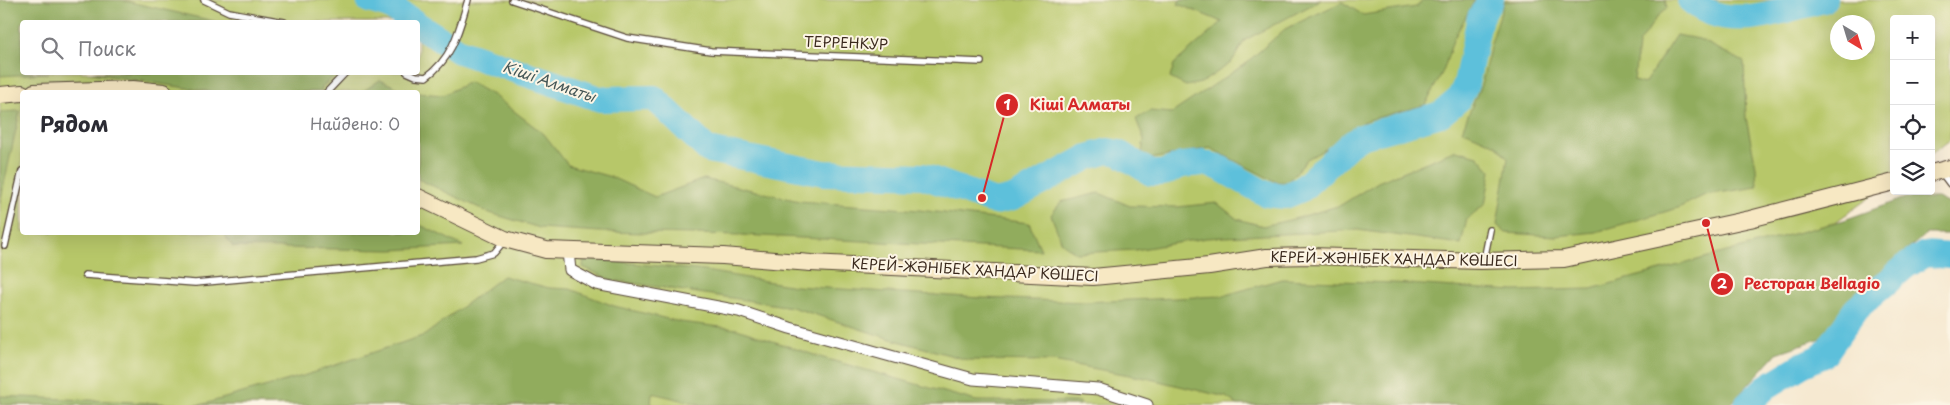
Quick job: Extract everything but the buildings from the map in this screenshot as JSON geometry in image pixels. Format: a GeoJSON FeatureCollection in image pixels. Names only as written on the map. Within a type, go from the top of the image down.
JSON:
{"type":"FeatureCollection","features":[{"type":"Feature","properties":{"kind":"main road"},"geometry":{"type":"LineString","coordinates":[[102,90],[143,90]]}},
{"type":"Feature","properties":{"kind":"main road"},"geometry":{"type":"LineString","coordinates":[[0,95],[20,93]]}},
{"type":"Feature","properties":{"kind":"main road","name":"КЕРЕЙ-ЖӘНІБЕК ХАНДАР КӨШЕСІ"},"geometry":{"type":"LineString","coordinates":[[420,198],[505,239],[546,250],[724,256],[811,263],[1093,277],[1209,266],[1267,257],[1310,256],[1484,261],[1564,259],[1750,220],[1890,183]]}},
{"type":"Feature","properties":{"kind":"street"},"geometry":{"type":"LineString","coordinates":[[568,252],[570,270],[596,284],[739,311],[972,379],[1098,389],[1147,405]]}},
{"type":"Feature","properties":{"kind":"lane"},"geometry":{"type":"LineString","coordinates":[[204,0],[228,12],[273,20]]}},
{"type":"Feature","properties":{"kind":"lane"},"geometry":{"type":"LineString","coordinates":[[414,75],[426,76],[445,61],[460,28],[468,0]]}},
{"type":"Feature","properties":{"kind":"lane","name":"ТЕРРЕНКУР"},"geometry":{"type":"LineString","coordinates":[[512,0],[627,38],[711,51],[981,62]]}},
{"type":"Feature","properties":{"kind":"lane"},"geometry":{"type":"LineString","coordinates":[[329,90],[343,75]]}},
{"type":"Feature","properties":{"kind":"lane"},"geometry":{"type":"LineString","coordinates":[[5,246],[20,180]]}},
{"type":"Feature","properties":{"kind":"lane"},"geometry":{"type":"LineString","coordinates":[[1484,261],[1490,230]]}},
{"type":"Feature","properties":{"kind":"lane"},"geometry":{"type":"LineString","coordinates":[[85,275],[195,283],[476,258],[494,253],[505,239]]}},
{"type":"Feature","properties":{"kind":"green space"},"geometry":{"type":"Polygon","coordinates":[[[0,0],[1950,0],[1950,140],[1935,151],[1935,15],[1890,15],[1890,183],[1580,405],[0,405],[0,0]]]}},
{"type":"Feature","properties":{"kind":"green space"},"geometry":{"type":"Polygon","coordinates":[[[0,0],[121,0],[209,20],[20,20],[20,75],[0,76],[0,0]]]}},
{"type":"Feature","properties":{"kind":"green space"},"geometry":{"type":"Polygon","coordinates":[[[1180,0],[1321,0],[1245,40],[1231,63],[1201,83],[1186,86],[1170,78],[1174,64],[1222,22],[1178,4],[1180,0]]]}},
{"type":"Feature","properties":{"kind":"green space"},"geometry":{"type":"Polygon","coordinates":[[[1424,0],[1475,0],[1453,40],[1444,69],[1425,105],[1365,121],[1335,144],[1307,159],[1288,182],[1276,182],[1210,148],[1151,159],[1142,153],[1144,139],[1136,119],[1150,111],[1172,113],[1245,64],[1285,29],[1342,2],[1363,15],[1416,7],[1424,0]]]}},
{"type":"Feature","properties":{"kind":"green space"},"geometry":{"type":"Polygon","coordinates":[[[1527,0],[1665,0],[1667,8],[1657,17],[1638,44],[1634,81],[1644,84],[1676,35],[1699,39],[1744,62],[1746,118],[1756,167],[1757,187],[1705,195],[1678,208],[1596,232],[1556,236],[1506,233],[1497,225],[1508,158],[1496,145],[1462,130],[1482,82],[1504,2],[1527,0]]]}},
{"type":"Feature","properties":{"kind":"green space"},"geometry":{"type":"Polygon","coordinates":[[[104,75],[336,75],[322,87],[321,90],[199,90],[104,75]]]}},
{"type":"Feature","properties":{"kind":"green space"},"geometry":{"type":"Polygon","coordinates":[[[380,80],[402,90],[365,90],[380,80]]]}},
{"type":"Feature","properties":{"kind":"green space"},"geometry":{"type":"Polygon","coordinates":[[[469,82],[493,95],[544,134],[568,165],[611,177],[655,197],[704,179],[799,201],[919,210],[1029,223],[1041,250],[742,235],[601,232],[540,228],[490,213],[420,180],[420,93],[443,95],[469,82]]]}},
{"type":"Feature","properties":{"kind":"green space"},"geometry":{"type":"Polygon","coordinates":[[[20,111],[0,203],[0,112],[20,111]]]}},
{"type":"Feature","properties":{"kind":"green space"},"geometry":{"type":"Polygon","coordinates":[[[1456,150],[1478,156],[1491,171],[1485,204],[1467,219],[1461,244],[1358,230],[1206,238],[1135,250],[1076,253],[1062,243],[1051,215],[1061,202],[1099,193],[1130,206],[1177,207],[1217,203],[1237,219],[1263,226],[1341,205],[1378,182],[1456,150]]]}},
{"type":"Feature","properties":{"kind":"green space"},"geometry":{"type":"Polygon","coordinates":[[[1905,198],[1938,198],[1950,204],[1950,234],[1926,234],[1866,285],[1821,338],[1777,353],[1730,405],[1238,405],[1226,397],[1146,378],[1053,361],[968,360],[891,339],[792,307],[611,280],[583,267],[584,258],[705,271],[795,286],[981,298],[1085,302],[1222,296],[1282,279],[1393,283],[1514,291],[1591,289],[1844,220],[1905,198]]]}},
{"type":"Feature","properties":{"kind":"green space"},"geometry":{"type":"Polygon","coordinates":[[[420,225],[463,246],[391,250],[233,247],[224,235],[420,235],[420,225]]]}},
{"type":"Feature","properties":{"kind":"green space"},"geometry":{"type":"Polygon","coordinates":[[[503,276],[549,288],[570,289],[614,306],[680,322],[737,329],[820,357],[976,401],[1080,402],[1080,405],[703,405],[652,393],[651,405],[200,405],[303,376],[425,335],[503,276]]]}},
{"type":"Feature","properties":{"kind":"green space"},"geometry":{"type":"Polygon","coordinates":[[[0,396],[200,405],[0,405],[0,396]]]}},
{"type":"Feature","properties":{"kind":"waterway","name":"Кіші Алматы"},"geometry":{"type":"LineString","coordinates":[[369,0],[389,6],[411,20]]}},
{"type":"Feature","properties":{"kind":"waterway","name":"Кіші Алматы"},"geometry":{"type":"LineString","coordinates":[[420,26],[459,51],[600,99],[654,98],[708,150],[824,173],[923,176],[995,202],[1013,198],[1088,157],[1108,151],[1119,153],[1151,173],[1163,173],[1182,165],[1203,163],[1218,167],[1266,194],[1285,196],[1302,189],[1349,145],[1361,137],[1441,114],[1459,99],[1466,84],[1480,17],[1491,0]]}},
{"type":"Feature","properties":{"kind":"waterway","name":"Кіші Алматы"},"geometry":{"type":"LineString","coordinates":[[1690,0],[1705,10],[1720,16],[1737,18],[1772,13],[1824,0]]}},
{"type":"Feature","properties":{"kind":"waterway"},"geometry":{"type":"LineString","coordinates":[[1747,405],[1766,387],[1802,365],[1824,355],[1856,309],[1906,266],[1925,254],[1950,256]]}},
{"type":"Feature","properties":{"kind":"place","name":"Кіші Алматы"},"geometry":{"type":"Point","coordinates":[982,198]}},
{"type":"Feature","properties":{"kind":"place","name":"Ресторан Bellagio"},"geometry":{"type":"Point","coordinates":[1706,223]}}]}
